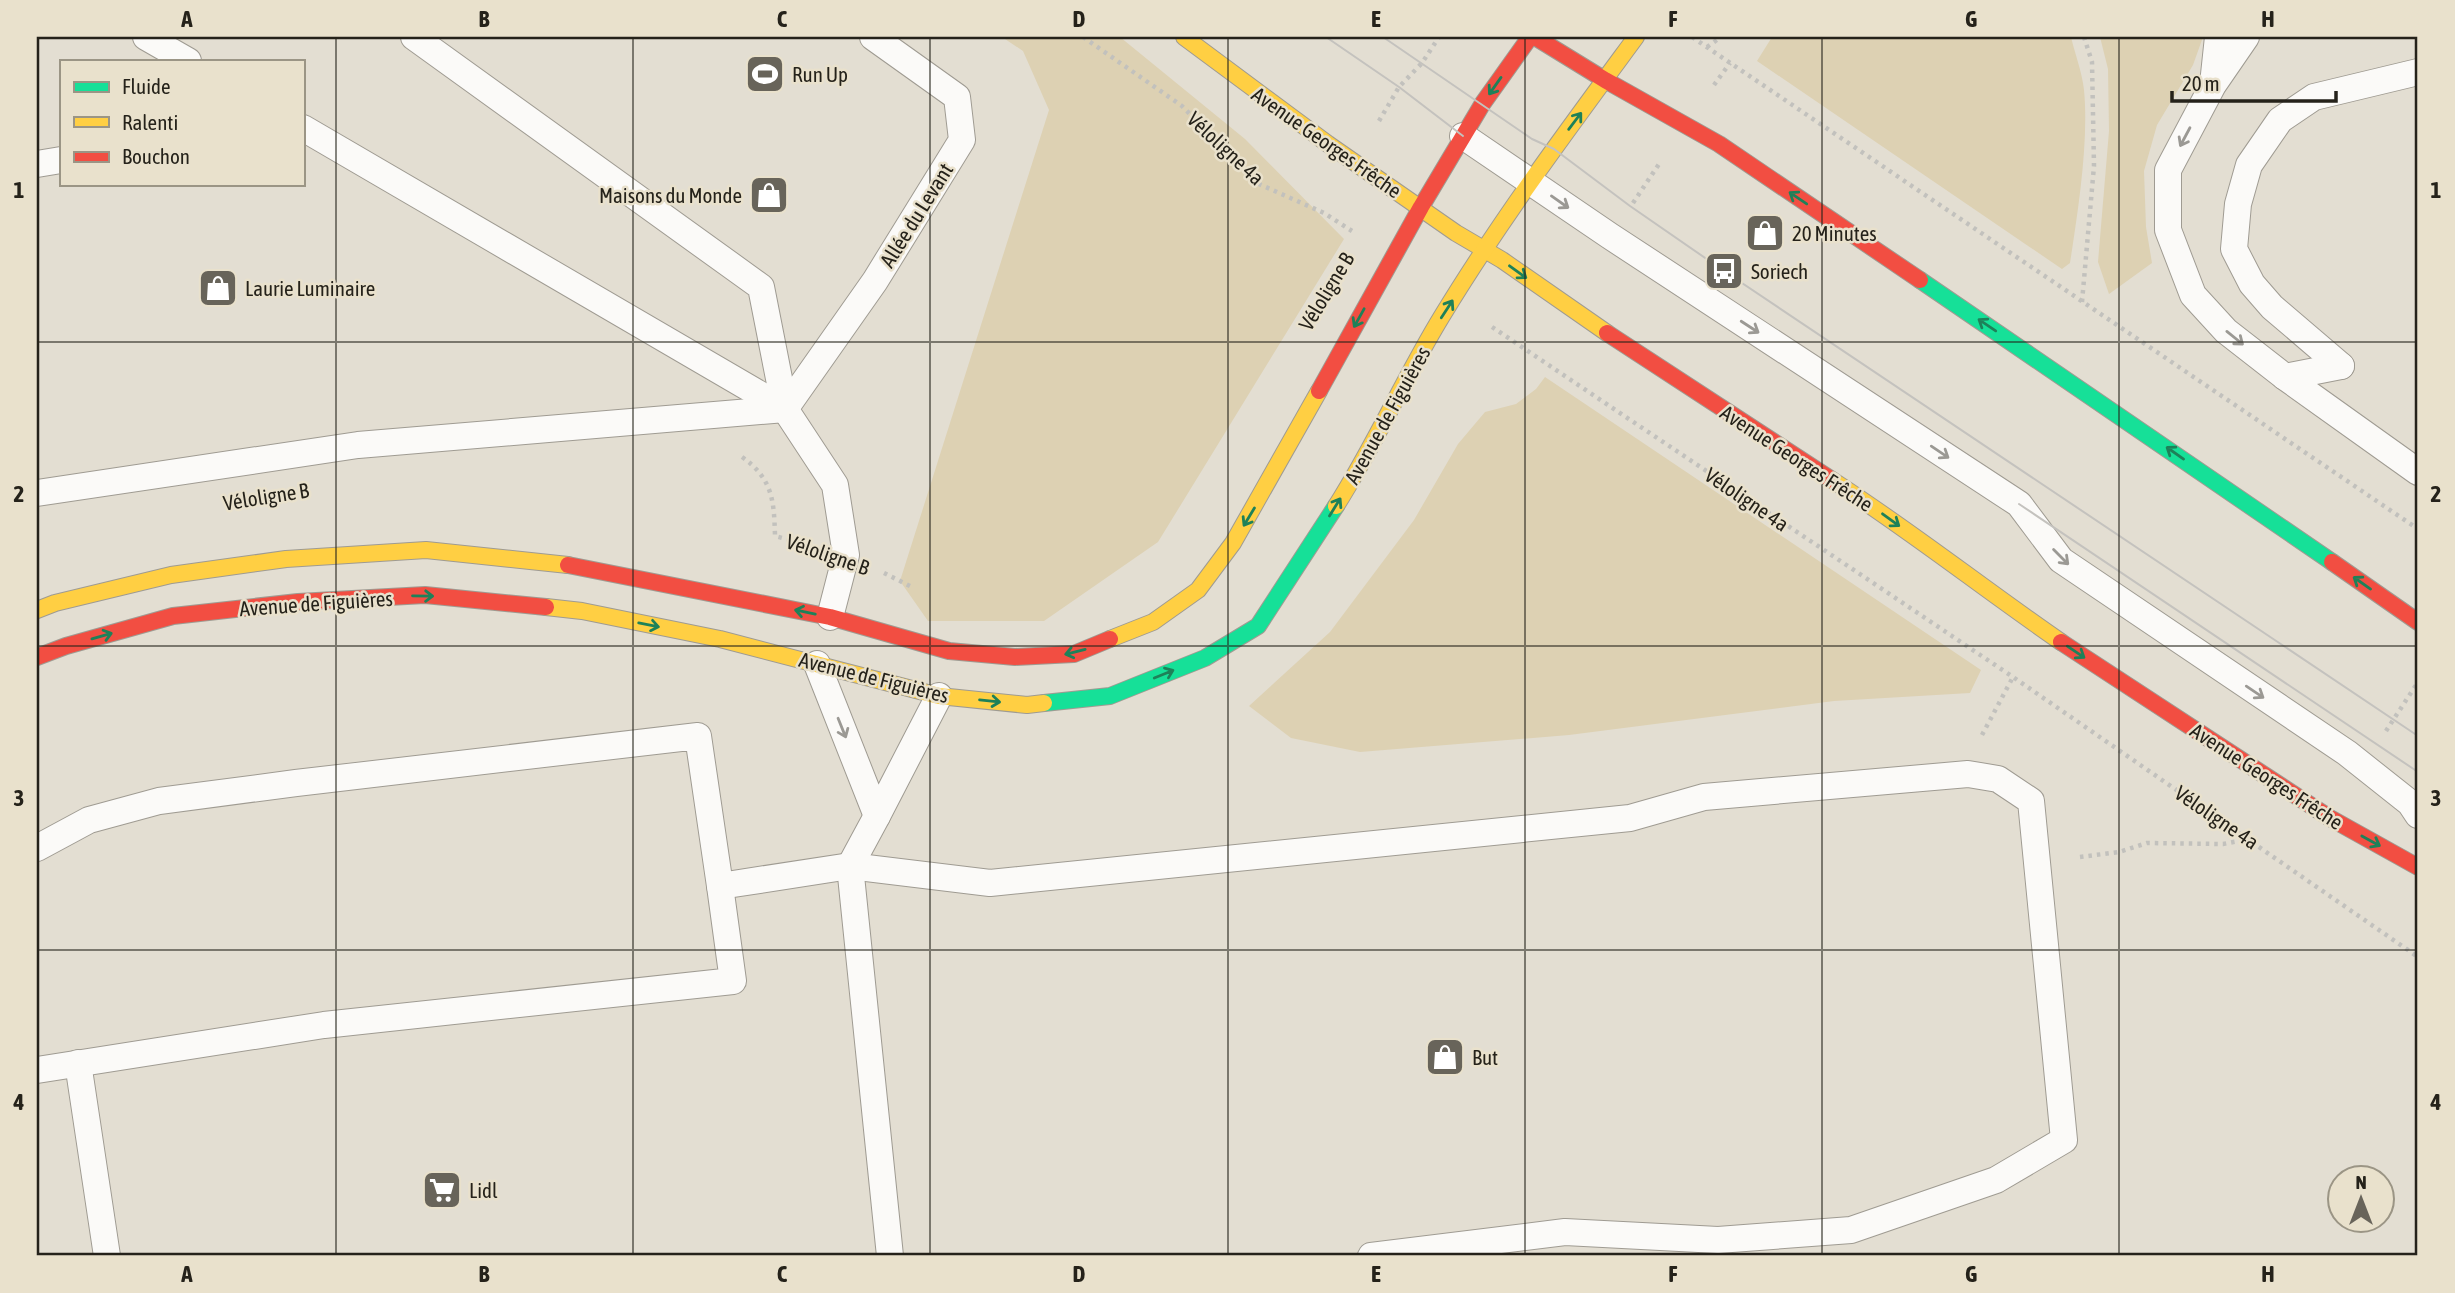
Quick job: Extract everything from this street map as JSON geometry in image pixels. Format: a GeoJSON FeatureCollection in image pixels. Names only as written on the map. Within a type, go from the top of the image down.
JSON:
{"type":"FeatureCollection","features":[{"type":"Feature","properties":{"kind":"main road","name":"Avenue Georges Frêche"},"geometry":{"type":"LineString","coordinates":[[1184,37],[1328,144],[1878,510],[2085,659],[2330,818],[2418,867]]}},
{"type":"Feature","properties":{"kind":"main road","name":"Avenue de Figuières"},"geometry":{"type":"LineString","coordinates":[[37,610],[55,603],[171,575],[286,559],[426,550],[583,567],[830,617],[949,652],[1015,657],[1074,654],[1153,622],[1198,590],[1233,543],[1420,207],[1483,103],[1533,37]]}},
{"type":"Feature","properties":{"kind":"main road"},"geometry":{"type":"LineString","coordinates":[[1533,37],[1719,144],[2418,622]]}},
{"type":"Feature","properties":{"kind":"main road","name":"Avenue de Figuières"},"geometry":{"type":"LineString","coordinates":[[37,657],[66,646],[173,616],[298,602],[425,595],[582,611],[720,639],[939,696],[1027,705],[1110,696],[1205,658],[1258,626],[1354,478],[1416,361],[1452,301],[1530,182],[1636,37]]}},
{"type":"Feature","properties":{"kind":"lane"},"geometry":{"type":"LineString","coordinates":[[146,37],[186,60]]}},
{"type":"Feature","properties":{"kind":"lane"},"geometry":{"type":"LineString","coordinates":[[414,37],[761,287],[785,409],[835,485],[846,555],[830,617]]}},
{"type":"Feature","properties":{"kind":"lane","name":"Allée du Levant"},"geometry":{"type":"LineString","coordinates":[[785,409],[875,281],[962,140],[957,97],[873,37]]}},
{"type":"Feature","properties":{"kind":"lane"},"geometry":{"type":"LineString","coordinates":[[2213,85],[2218,37]]}},
{"type":"Feature","properties":{"kind":"lane"},"geometry":{"type":"LineString","coordinates":[[2246,37],[2213,85],[2168,170],[2168,230],[2193,295],[2227,331],[2285,377],[2418,472]]}},
{"type":"Feature","properties":{"kind":"lane"},"geometry":{"type":"LineString","coordinates":[[2285,377],[2341,366],[2272,307],[2252,284],[2234,249],[2238,204],[2249,165],[2280,120],[2315,97],[2418,72]]}},
{"type":"Feature","properties":{"kind":"lane"},"geometry":{"type":"LineString","coordinates":[[304,129],[785,409]]}},
{"type":"Feature","properties":{"kind":"lane"},"geometry":{"type":"LineString","coordinates":[[1463,136],[1610,236],[2019,504],[2061,560],[2347,753],[2410,803],[2418,815]]}},
{"type":"Feature","properties":{"kind":"lane"},"geometry":{"type":"LineString","coordinates":[[37,164],[60,160]]}},
{"type":"Feature","properties":{"kind":"lane"},"geometry":{"type":"LineString","coordinates":[[37,493],[358,445],[785,409]]}},
{"type":"Feature","properties":{"kind":"lane"},"geometry":{"type":"LineString","coordinates":[[817,664],[877,816]]}},
{"type":"Feature","properties":{"kind":"lane"},"geometry":{"type":"LineString","coordinates":[[890,1256],[850,866],[939,696]]}},
{"type":"Feature","properties":{"kind":"lane"},"geometry":{"type":"LineString","coordinates":[[37,848],[89,820],[159,801],[698,736],[733,981],[324,1025],[37,1070]]}},
{"type":"Feature","properties":{"kind":"lane"},"geometry":{"type":"LineString","coordinates":[[720,886],[850,866],[990,883],[1630,818],[1704,797],[1968,774],[1997,779],[2031,801],[2064,1140],[1996,1180],[1851,1230],[1718,1240],[1565,1232],[1370,1256]]}},
{"type":"Feature","properties":{"kind":"lane"},"geometry":{"type":"LineString","coordinates":[[78,1063],[107,1256]]}},
{"type":"Feature","properties":{"kind":"path","name":"Véloligne 4a"},"geometry":{"type":"LineString","coordinates":[[1083,37],[1182,106],[1259,184],[1324,213],[1392,258]]}},
{"type":"Feature","properties":{"kind":"path"},"geometry":{"type":"LineString","coordinates":[[1692,37],[2418,529]]}},
{"type":"Feature","properties":{"kind":"path"},"geometry":{"type":"LineString","coordinates":[[1707,47],[1708,37]]}},
{"type":"Feature","properties":{"kind":"path"},"geometry":{"type":"LineString","coordinates":[[1707,47],[1721,37]]}},
{"type":"Feature","properties":{"kind":"path"},"geometry":{"type":"LineString","coordinates":[[2082,302],[2094,166],[2092,62],[2084,37]]}},
{"type":"Feature","properties":{"kind":"path","name":"Véloligne 4a"},"geometry":{"type":"LineString","coordinates":[[1452,301],[1994,664],[2418,957]]}},
{"type":"Feature","properties":{"kind":"path","name":"Véloligne B"},"geometry":{"type":"LineString","coordinates":[[738,454],[758,468],[774,499],[775,536],[846,555],[924,591]]}},
{"type":"Feature","properties":{"kind":"path"},"geometry":{"type":"LineString","coordinates":[[1968,774],[1976,746],[2013,677]]}},
{"type":"Feature","properties":{"kind":"path"},"geometry":{"type":"LineString","coordinates":[[2037,863],[2119,852],[2147,843],[2223,844],[2249,839]]}},
{"type":"Feature","properties":{"kind":"shaded area"},"geometry":{"type":"Polygon","coordinates":[[[1002,37],[1120,37],[1245,139],[1344,239],[1158,542],[1044,621],[928,621],[900,581],[1049,110],[1023,51],[1002,37]]]}},
{"type":"Feature","properties":{"kind":"shaded area"},"geometry":{"type":"Polygon","coordinates":[[[1772,37],[2071,37],[2083,83],[2085,131],[2082,176],[2070,263],[2062,269],[1757,61],[1772,37]]]}},
{"type":"Feature","properties":{"kind":"shaded area"},"geometry":{"type":"Polygon","coordinates":[[[2100,37],[2203,37],[2193,65],[2157,125],[2144,171],[2146,227],[2152,263],[2109,294],[2098,262],[2109,131],[2108,69],[2100,37]]]}},
{"type":"Feature","properties":{"kind":"shaded area"},"geometry":{"type":"Polygon","coordinates":[[[1545,377],[1981,670],[1970,693],[1834,701],[1569,735],[1360,752],[1291,738],[1249,706],[1330,632],[1414,520],[1458,444],[1485,412],[1516,404],[1536,389],[1545,377]]]}},
{"type":"Feature","properties":{"kind":"tram line"},"geometry":{"type":"LineString","coordinates":[[1326,37],[1399,87],[1463,136]]}},
{"type":"Feature","properties":{"kind":"tram line"},"geometry":{"type":"LineString","coordinates":[[1383,37],[1532,139],[1554,149],[1724,271],[2418,736]]}},
{"type":"Feature","properties":{"kind":"tram line"},"geometry":{"type":"LineString","coordinates":[[2019,504],[2418,772]]}},
{"type":"Feature","properties":{"kind":"traffic: fast"},"geometry":{"type":"LineString","coordinates":[[1920,280],[2332,562]]}},
{"type":"Feature","properties":{"kind":"traffic: fast"},"geometry":{"type":"LineString","coordinates":[[1044,703],[1110,696],[1205,658],[1258,626],[1336,506]]}},
{"type":"Feature","properties":{"kind":"traffic: slow"},"geometry":{"type":"LineString","coordinates":[[1184,37],[1328,144],[1607,333]]}},
{"type":"Feature","properties":{"kind":"traffic: slow"},"geometry":{"type":"LineString","coordinates":[[1336,506],[1428,339],[1488,244],[1636,37]]}},
{"type":"Feature","properties":{"kind":"traffic: slow"},"geometry":{"type":"LineString","coordinates":[[1110,639],[1153,622],[1198,590],[1233,543],[1319,391]]}},
{"type":"Feature","properties":{"kind":"traffic: slow"},"geometry":{"type":"LineString","coordinates":[[1832,480],[2061,642]]}},
{"type":"Feature","properties":{"kind":"traffic: slow"},"geometry":{"type":"LineString","coordinates":[[37,610],[55,603],[171,575],[286,559],[426,550],[568,565]]}},
{"type":"Feature","properties":{"kind":"traffic: slow"},"geometry":{"type":"LineString","coordinates":[[546,607],[582,611],[720,639],[939,696],[1027,705],[1044,703]]}},
{"type":"Feature","properties":{"kind":"traffic: jam"},"geometry":{"type":"LineString","coordinates":[[1319,391],[1421,207],[1483,103],[1530,37]]}},
{"type":"Feature","properties":{"kind":"traffic: jam"},"geometry":{"type":"LineString","coordinates":[[1535,37],[1719,144],[1920,280]]}},
{"type":"Feature","properties":{"kind":"traffic: jam"},"geometry":{"type":"LineString","coordinates":[[1607,333],[1832,480]]}},
{"type":"Feature","properties":{"kind":"traffic: jam"},"geometry":{"type":"LineString","coordinates":[[2332,562],[2418,622]]}},
{"type":"Feature","properties":{"kind":"traffic: jam"},"geometry":{"type":"LineString","coordinates":[[568,565],[830,617],[949,651],[1015,657],[1074,654],[1110,639]]}},
{"type":"Feature","properties":{"kind":"traffic: jam"},"geometry":{"type":"LineString","coordinates":[[37,657],[66,646],[173,616],[298,602],[425,595],[546,607]]}},
{"type":"Feature","properties":{"kind":"traffic: jam"},"geometry":{"type":"LineString","coordinates":[[2061,642],[2330,818],[2418,867]]}},
{"type":"Feature","properties":{"kind":"place","name":"Run Up"},"geometry":{"type":"Point","coordinates":[765,74]}},
{"type":"Feature","properties":{"kind":"place","name":"Maisons du Monde"},"geometry":{"type":"Point","coordinates":[769,195]}},
{"type":"Feature","properties":{"kind":"place","name":"20 Minutes"},"geometry":{"type":"Point","coordinates":[1765,233]}},
{"type":"Feature","properties":{"kind":"place","name":"Soriech"},"geometry":{"type":"Point","coordinates":[1724,271]}},
{"type":"Feature","properties":{"kind":"place","name":"Laurie Luminaire"},"geometry":{"type":"Point","coordinates":[218,288]}},
{"type":"Feature","properties":{"kind":"place","name":"But"},"geometry":{"type":"Point","coordinates":[1445,1057]}},
{"type":"Feature","properties":{"kind":"place","name":"Lidl"},"geometry":{"type":"Point","coordinates":[442,1190]}}]}
